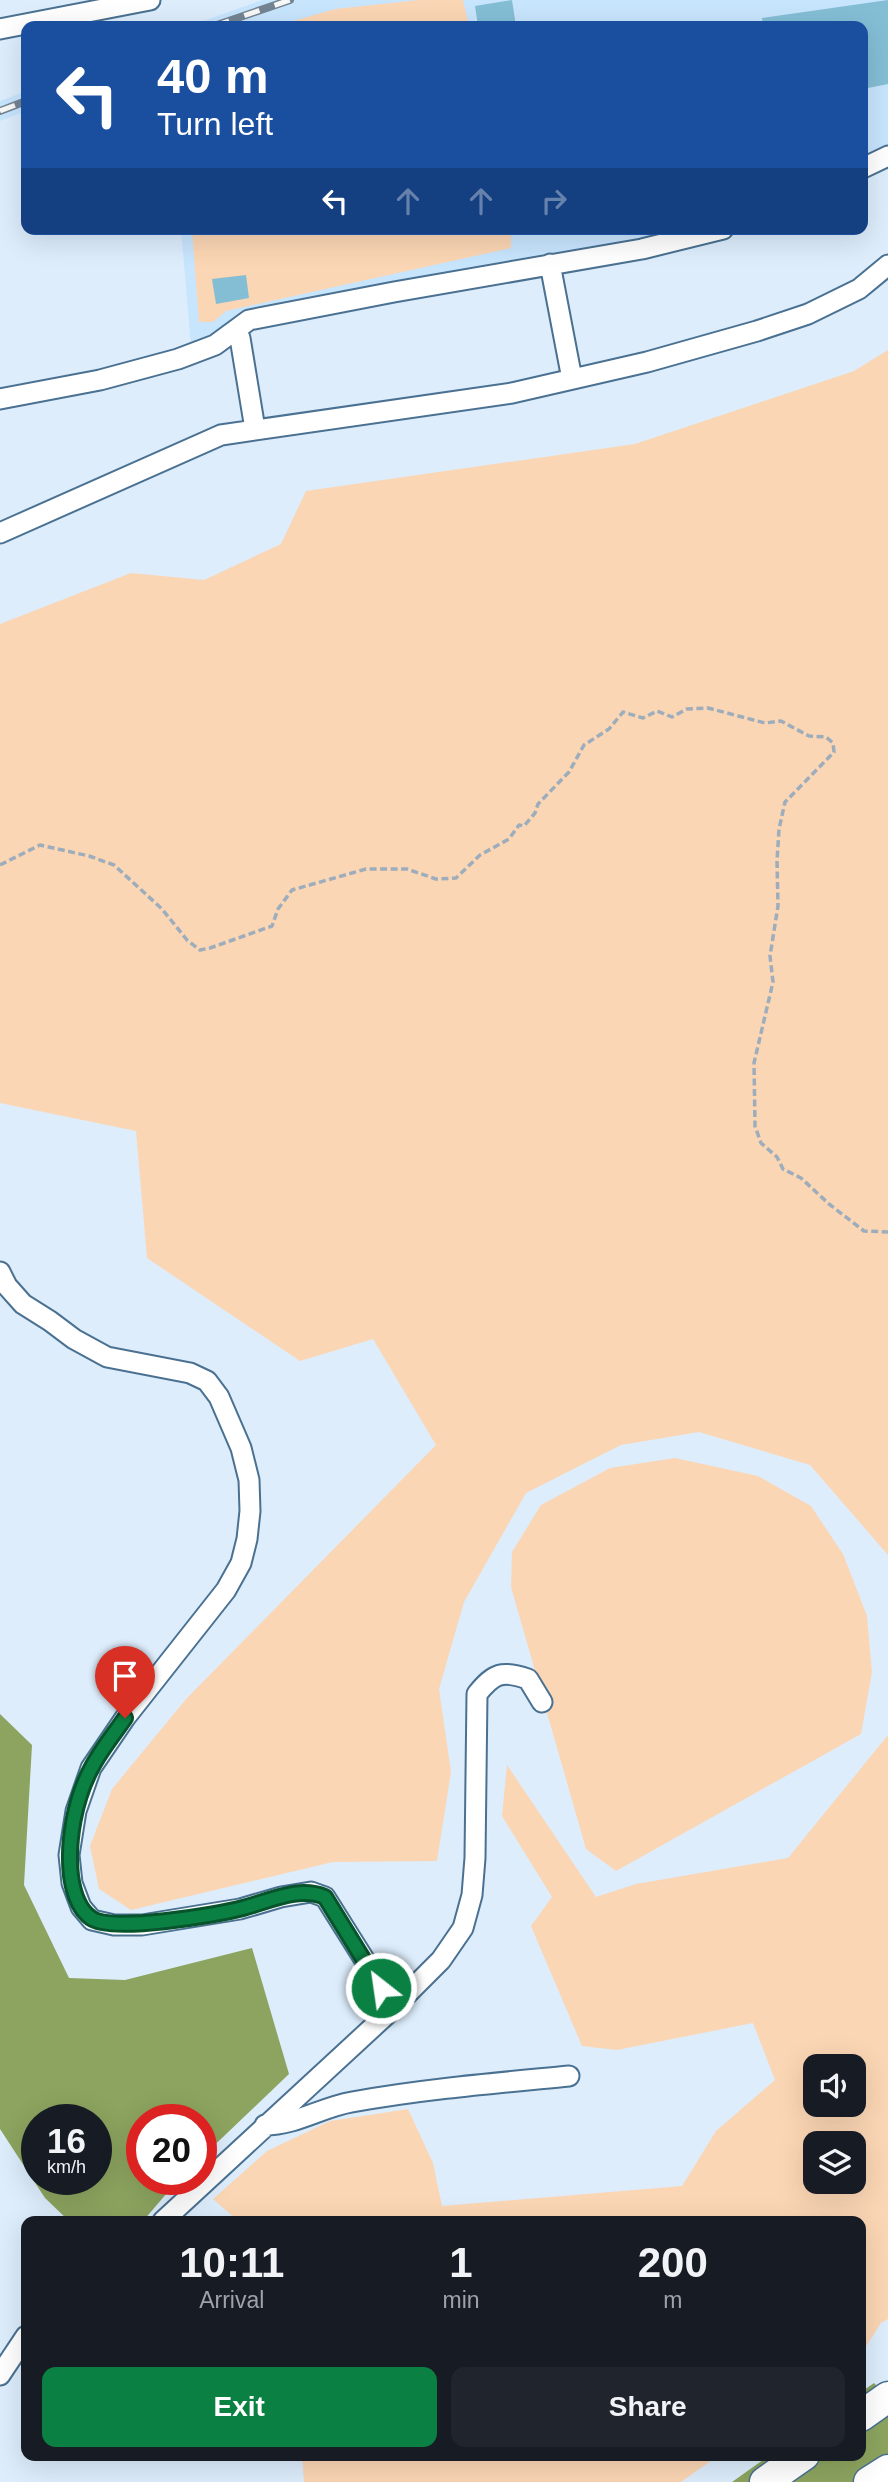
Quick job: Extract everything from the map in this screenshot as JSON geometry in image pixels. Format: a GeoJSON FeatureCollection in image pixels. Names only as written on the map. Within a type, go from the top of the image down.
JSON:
{"type":"FeatureCollection","features":[{"type":"Feature","properties":{"kind":"highway"},"geometry":{"type":"LineString","coordinates":[[866,2412],[888,2397]]}},
{"type":"Feature","properties":{"kind":"highway"},"geometry":{"type":"LineString","coordinates":[[765,2482],[795,2461]]}},
{"type":"Feature","properties":{"kind":"highway"},"geometry":{"type":"LineString","coordinates":[[869,2482],[888,2470]]}},
{"type":"Feature","properties":{"kind":"street"},"geometry":{"type":"LineString","coordinates":[[41,21],[150,0]]}},
{"type":"Feature","properties":{"kind":"street"},"geometry":{"type":"LineString","coordinates":[[0,29],[21,25]]}},
{"type":"Feature","properties":{"kind":"street"},"geometry":{"type":"LineString","coordinates":[[868,165],[888,156]]}},
{"type":"Feature","properties":{"kind":"street"},"geometry":{"type":"LineString","coordinates":[[0,399],[100,380],[178,359],[215,345],[249,320],[642,249],[699,235]]}},
{"type":"Feature","properties":{"kind":"street"},"geometry":{"type":"LineString","coordinates":[[550,264],[572,379]]}},
{"type":"Feature","properties":{"kind":"street"},"geometry":{"type":"LineString","coordinates":[[0,533],[221,435],[512,393],[745,335],[808,314],[859,289],[888,265]]}},
{"type":"Feature","properties":{"kind":"street"},"geometry":{"type":"LineString","coordinates":[[234,331],[240,338],[256,429]]}},
{"type":"Feature","properties":{"kind":"street"},"geometry":{"type":"LineString","coordinates":[[0,1272],[7,1286],[23,1304],[74,1339],[107,1357],[190,1373],[207,1381],[219,1397],[241,1448],[249,1480],[249,1525],[241,1563],[226,1590],[125,1718],[91,1768],[76,1811],[69,1855],[72,1883],[80,1907],[92,1920],[114,1925],[142,1925],[240,1909],[281,1897],[312,1892],[325,1897],[392,2008]]}},
{"type":"Feature","properties":{"kind":"street"},"geometry":{"type":"LineString","coordinates":[[168,2216],[441,1960],[463,1928],[472,1895],[477,1694],[490,1678],[510,1673],[528,1678],[542,1702]]}},
{"type":"Feature","properties":{"kind":"street"},"geometry":{"type":"LineString","coordinates":[[265,2125],[282,2125],[346,2103],[401,2093],[569,2076]]}},
{"type":"Feature","properties":{"kind":"street"},"geometry":{"type":"LineString","coordinates":[[0,2375],[21,2344]]}},
{"type":"Feature","properties":{"kind":"path"},"geometry":{"type":"LineString","coordinates":[[0,865],[40,845],[89,856],[114,865],[162,909],[187,940],[200,950],[272,926],[278,909],[292,890],[366,869],[407,869],[436,879],[456,878],[480,855],[509,839],[519,825],[524,826],[535,813],[538,804],[569,772],[584,745],[609,729],[624,712],[643,718],[657,712],[672,717],[687,709],[709,708],[765,723],[781,721],[809,736],[826,737],[833,743],[834,752],[785,802],[779,829],[778,906],[769,956],[773,982],[754,1063],[755,1126],[761,1143],[777,1157],[783,1170],[801,1178],[864,1231],[888,1232]]}},
{"type":"Feature","properties":{"kind":"shaded area"},"geometry":{"type":"Polygon","coordinates":[[[262,0],[888,0],[888,147],[868,159],[868,21],[203,21],[262,0]]]}},
{"type":"Feature","properties":{"kind":"shaded area"},"geometry":{"type":"Polygon","coordinates":[[[419,0],[463,0],[468,21],[293,21],[335,9],[419,0]]]}},
{"type":"Feature","properties":{"kind":"shaded area"},"geometry":{"type":"Polygon","coordinates":[[[21,93],[21,113],[0,121],[0,101],[21,93]]]}},
{"type":"Feature","properties":{"kind":"shaded area"},"geometry":{"type":"Polygon","coordinates":[[[182,235],[664,235],[236,315],[221,331],[191,346],[182,235]]]}},
{"type":"Feature","properties":{"kind":"shaded area"},"geometry":{"type":"Polygon","coordinates":[[[192,235],[511,235],[511,248],[226,311],[213,322],[199,322],[192,235]]]}},
{"type":"Feature","properties":{"kind":"shaded area"},"geometry":{"type":"Polygon","coordinates":[[[888,350],[888,1555],[810,1465],[699,1432],[621,1445],[526,1493],[464,1602],[439,1689],[451,1772],[437,1861],[333,1862],[131,1910],[99,1889],[90,1846],[112,1789],[187,1698],[436,1445],[373,1339],[300,1361],[147,1258],[136,1131],[0,1103],[0,624],[131,573],[204,580],[281,544],[306,491],[635,444],[854,371],[888,350]]]}},
{"type":"Feature","properties":{"kind":"shaded area"},"geometry":{"type":"Polygon","coordinates":[[[675,1458],[758,1476],[811,1506],[843,1554],[867,1616],[872,1672],[861,1734],[616,1871],[586,1849],[511,1587],[512,1552],[541,1505],[610,1468],[675,1458]]]}},
{"type":"Feature","properties":{"kind":"shaded area"},"geometry":{"type":"Polygon","coordinates":[[[0,1714],[32,1745],[24,1885],[69,1978],[125,1980],[252,1948],[289,2074],[217,2143],[217,2104],[126,2104],[126,2195],[165,2195],[147,2216],[64,2216],[43,2195],[112,2195],[112,2104],[21,2104],[21,2161],[0,2129],[0,1714]]]}},
{"type":"Feature","properties":{"kind":"shaded area"},"geometry":{"type":"Polygon","coordinates":[[[888,1735],[888,2319],[881,2323],[866,2346],[866,2216],[232,2216],[213,2199],[267,2151],[330,2121],[408,2109],[433,2163],[442,2206],[682,2186],[716,2131],[775,2080],[753,2023],[617,2050],[582,2046],[531,1926],[552,1897],[502,1816],[507,1765],[596,1897],[636,1884],[788,1858],[888,1735]]]}},
{"type":"Feature","properties":{"kind":"shaded area"},"geometry":{"type":"Polygon","coordinates":[[[874,2383],[888,2397],[888,2482],[732,2482],[762,2461],[866,2461],[866,2389],[874,2383]]]}},
{"type":"Feature","properties":{"kind":"shaded area"},"geometry":{"type":"Polygon","coordinates":[[[302,2461],[711,2461],[681,2482],[304,2482],[302,2461]]]}},
{"type":"Feature","properties":{"kind":"building"},"geometry":{"type":"Polygon","coordinates":[[[512,0],[515,21],[477,21],[475,6],[512,0]]]}},
{"type":"Feature","properties":{"kind":"building"},"geometry":{"type":"Polygon","coordinates":[[[888,0],[888,84],[868,88],[868,21],[762,21],[762,18],[888,0]]]}},
{"type":"Feature","properties":{"kind":"building"},"geometry":{"type":"Polygon","coordinates":[[[246,275],[249,298],[216,304],[212,279],[246,275]]]}},
{"type":"Feature","properties":{"kind":"railway"},"geometry":{"type":"LineString","coordinates":[[229,21],[290,0]]}},
{"type":"Feature","properties":{"kind":"railway"},"geometry":{"type":"LineString","coordinates":[[0,111],[21,103]]}},
{"type":"Feature","properties":{"kind":"route"},"geometry":{"type":"LineString","coordinates":[[125,1718],[91,1768],[76,1811],[69,1855],[72,1883],[80,1907],[92,1920],[114,1925],[142,1925],[240,1909],[281,1897],[312,1892],[325,1897],[381,1988]]}}]}
